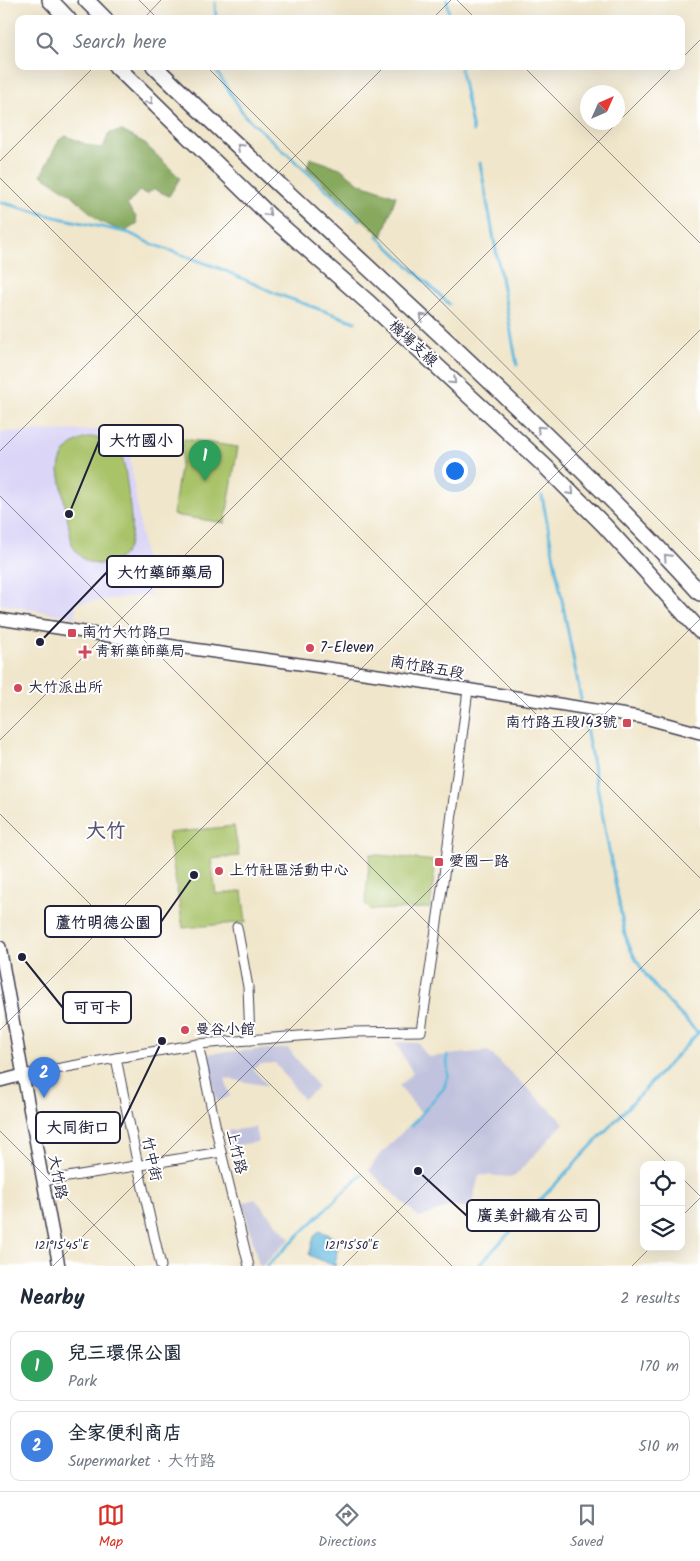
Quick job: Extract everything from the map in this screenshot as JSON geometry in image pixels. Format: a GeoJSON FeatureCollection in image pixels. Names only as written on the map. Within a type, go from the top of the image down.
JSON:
{"type":"FeatureCollection","features":[{"type":"Feature","properties":{"kind":"highway"},"geometry":{"type":"LineString","coordinates":[[50,0],[64,15]]}},
{"type":"Feature","properties":{"kind":"highway"},"geometry":{"type":"LineString","coordinates":[[86,0],[101,15]]}},
{"type":"Feature","properties":{"kind":"highway","name":"機場支線"},"geometry":{"type":"LineString","coordinates":[[120,70],[270,216],[370,304],[548,468],[604,525],[700,631]]}},
{"type":"Feature","properties":{"kind":"highway","name":"機場支線"},"geometry":{"type":"LineString","coordinates":[[158,70],[568,455],[700,593]]}},
{"type":"Feature","properties":{"kind":"street","name":"南竹路五段"},"geometry":{"type":"LineString","coordinates":[[0,619],[385,676],[645,718],[700,733]]}},
{"type":"Feature","properties":{"kind":"street"},"geometry":{"type":"LineString","coordinates":[[0,1081],[23,1075],[198,1044],[351,1032],[421,1031],[468,690]]}},
{"type":"Feature","properties":{"kind":"street"},"geometry":{"type":"LineString","coordinates":[[237,927],[248,987],[250,1040]]}},
{"type":"Feature","properties":{"kind":"street","name":"大竹路"},"geometry":{"type":"LineString","coordinates":[[0,947],[59,1266]]}},
{"type":"Feature","properties":{"kind":"street","name":"上竹路"},"geometry":{"type":"LineString","coordinates":[[198,1044],[221,1152],[249,1266]]}},
{"type":"Feature","properties":{"kind":"street","name":"竹中街"},"geometry":{"type":"LineString","coordinates":[[116,1058],[161,1266]]}},
{"type":"Feature","properties":{"kind":"street"},"geometry":{"type":"LineString","coordinates":[[42,1181],[221,1152]]}},
{"type":"Feature","properties":{"kind":"shaded area"},"geometry":{"type":"Polygon","coordinates":[[[126,429],[150,595],[76,603],[76,617],[0,604],[0,432],[126,429]]]}},
{"type":"Feature","properties":{"kind":"shaded area"},"geometry":{"type":"Polygon","coordinates":[[[395,1042],[418,1043],[428,1057],[488,1051],[564,1123],[514,1177],[479,1175],[471,1208],[450,1206],[420,1218],[369,1171],[377,1158],[421,1113],[399,1086],[413,1073],[395,1042]]]}},
{"type":"Feature","properties":{"kind":"shaded area"},"geometry":{"type":"Polygon","coordinates":[[[288,1048],[318,1087],[303,1099],[275,1063],[261,1064],[253,1069],[268,1086],[225,1078],[230,1096],[217,1102],[207,1059],[211,1053],[288,1048]]]}},
{"type":"Feature","properties":{"kind":"shaded area"},"geometry":{"type":"Polygon","coordinates":[[[255,1127],[258,1142],[231,1146],[228,1131],[255,1127]]]}},
{"type":"Feature","properties":{"kind":"shaded area"},"geometry":{"type":"Polygon","coordinates":[[[255,1199],[290,1239],[262,1266],[259,1266],[243,1203],[255,1199]]]}},
{"type":"Feature","properties":{"kind":"green space"},"geometry":{"type":"Polygon","coordinates":[[[122,131],[143,142],[180,178],[169,196],[154,189],[147,194],[139,191],[127,205],[136,217],[137,224],[124,232],[99,221],[71,194],[41,175],[59,140],[66,136],[98,148],[103,148],[109,133],[122,131]]]}},
{"type":"Feature","properties":{"kind":"green space"},"geometry":{"type":"Polygon","coordinates":[[[310,158],[340,168],[359,183],[396,196],[382,237],[307,168],[310,158]]]}},
{"type":"Feature","properties":{"kind":"green space"},"geometry":{"type":"Polygon","coordinates":[[[91,437],[110,442],[122,456],[131,520],[130,541],[127,550],[121,558],[98,564],[82,558],[72,544],[59,471],[62,458],[69,448],[79,441],[91,437]]]}},
{"type":"Feature","properties":{"kind":"green space"},"geometry":{"type":"Polygon","coordinates":[[[184,439],[238,447],[225,523],[173,515],[184,439]]]}},
{"type":"Feature","properties":{"kind":"green space"},"geometry":{"type":"Polygon","coordinates":[[[234,826],[239,856],[211,859],[216,894],[242,891],[246,922],[183,928],[168,833],[234,826]]]}},
{"type":"Feature","properties":{"kind":"green space"},"geometry":{"type":"Polygon","coordinates":[[[370,854],[436,861],[430,908],[371,910],[365,904],[370,854]]]}},
{"type":"Feature","properties":{"kind":"water"},"geometry":{"type":"Polygon","coordinates":[[[319,1231],[330,1235],[338,1244],[335,1266],[309,1255],[314,1237],[319,1231]]]}},
{"type":"Feature","properties":{"kind":"waterway"},"geometry":{"type":"LineString","coordinates":[[447,0],[449,13]]}},
{"type":"Feature","properties":{"kind":"waterway"},"geometry":{"type":"LineString","coordinates":[[215,3],[216,15]]}},
{"type":"Feature","properties":{"kind":"waterway"},"geometry":{"type":"LineString","coordinates":[[217,70],[245,116],[360,220]]}},
{"type":"Feature","properties":{"kind":"waterway"},"geometry":{"type":"LineString","coordinates":[[461,70],[473,131]]}},
{"type":"Feature","properties":{"kind":"waterway"},"geometry":{"type":"LineString","coordinates":[[480,163],[517,365]]}},
{"type":"Feature","properties":{"kind":"waterway"},"geometry":{"type":"LineString","coordinates":[[0,202],[55,217],[129,233],[149,243],[221,269],[277,294],[355,322]]}},
{"type":"Feature","properties":{"kind":"waterway"},"geometry":{"type":"LineString","coordinates":[[377,236],[449,304]]}},
{"type":"Feature","properties":{"kind":"waterway"},"geometry":{"type":"LineString","coordinates":[[542,496],[581,699]]}},
{"type":"Feature","properties":{"kind":"waterway"},"geometry":{"type":"LineString","coordinates":[[584,717],[625,935],[646,976],[698,1033],[700,1031]]}},
{"type":"Feature","properties":{"kind":"waterway"},"geometry":{"type":"LineString","coordinates":[[478,1266],[698,1033]]}},
{"type":"Feature","properties":{"kind":"waterway"},"geometry":{"type":"LineString","coordinates":[[411,1126],[444,1088],[448,1076],[447,1056]]}},
{"type":"Feature","properties":{"kind":"waterway"},"geometry":{"type":"LineString","coordinates":[[267,1266],[362,1174]]}},
{"type":"Feature","properties":{"kind":"place","name":"兒三環保公園"},"geometry":{"type":"Point","coordinates":[205,481]}},
{"type":"Feature","properties":{"kind":"place","name":"大竹國小"},"geometry":{"type":"Point","coordinates":[69,514]}},
{"type":"Feature","properties":{"kind":"place","name":"南竹大竹路口"},"geometry":{"type":"Point","coordinates":[72,633]}},
{"type":"Feature","properties":{"kind":"place","name":"大竹藥師藥局"},"geometry":{"type":"Point","coordinates":[40,642]}},
{"type":"Feature","properties":{"kind":"place","name":"7-Eleven"},"geometry":{"type":"Point","coordinates":[310,648]}},
{"type":"Feature","properties":{"kind":"place","name":"青新藥師藥局"},"geometry":{"type":"Point","coordinates":[85,652]}},
{"type":"Feature","properties":{"kind":"place","name":"大竹派出所"},"geometry":{"type":"Point","coordinates":[18,688]}},
{"type":"Feature","properties":{"kind":"place","name":"南竹路五段143號"},"geometry":{"type":"Point","coordinates":[627,723]}},
{"type":"Feature","properties":{"kind":"place","name":"愛國一路"},"geometry":{"type":"Point","coordinates":[439,862]}},
{"type":"Feature","properties":{"kind":"place","name":"上竹社區活動中心"},"geometry":{"type":"Point","coordinates":[219,871]}},
{"type":"Feature","properties":{"kind":"place","name":"蘆竹明德公園"},"geometry":{"type":"Point","coordinates":[194,875]}},
{"type":"Feature","properties":{"kind":"place","name":"可可卡"},"geometry":{"type":"Point","coordinates":[22,957]}},
{"type":"Feature","properties":{"kind":"place","name":"曼谷小館"},"geometry":{"type":"Point","coordinates":[185,1030]}},
{"type":"Feature","properties":{"kind":"place","name":"大同街口"},"geometry":{"type":"Point","coordinates":[162,1041]}},
{"type":"Feature","properties":{"kind":"place","name":"全家便利商店"},"geometry":{"type":"Point","coordinates":[44,1098]}},
{"type":"Feature","properties":{"kind":"place","name":"廣美針織有公司"},"geometry":{"type":"Point","coordinates":[418,1171]}},
{"type":"Feature","properties":{"kind":"district","name":"大竹"},"geometry":{"type":"Point","coordinates":[106,832]}}]}
